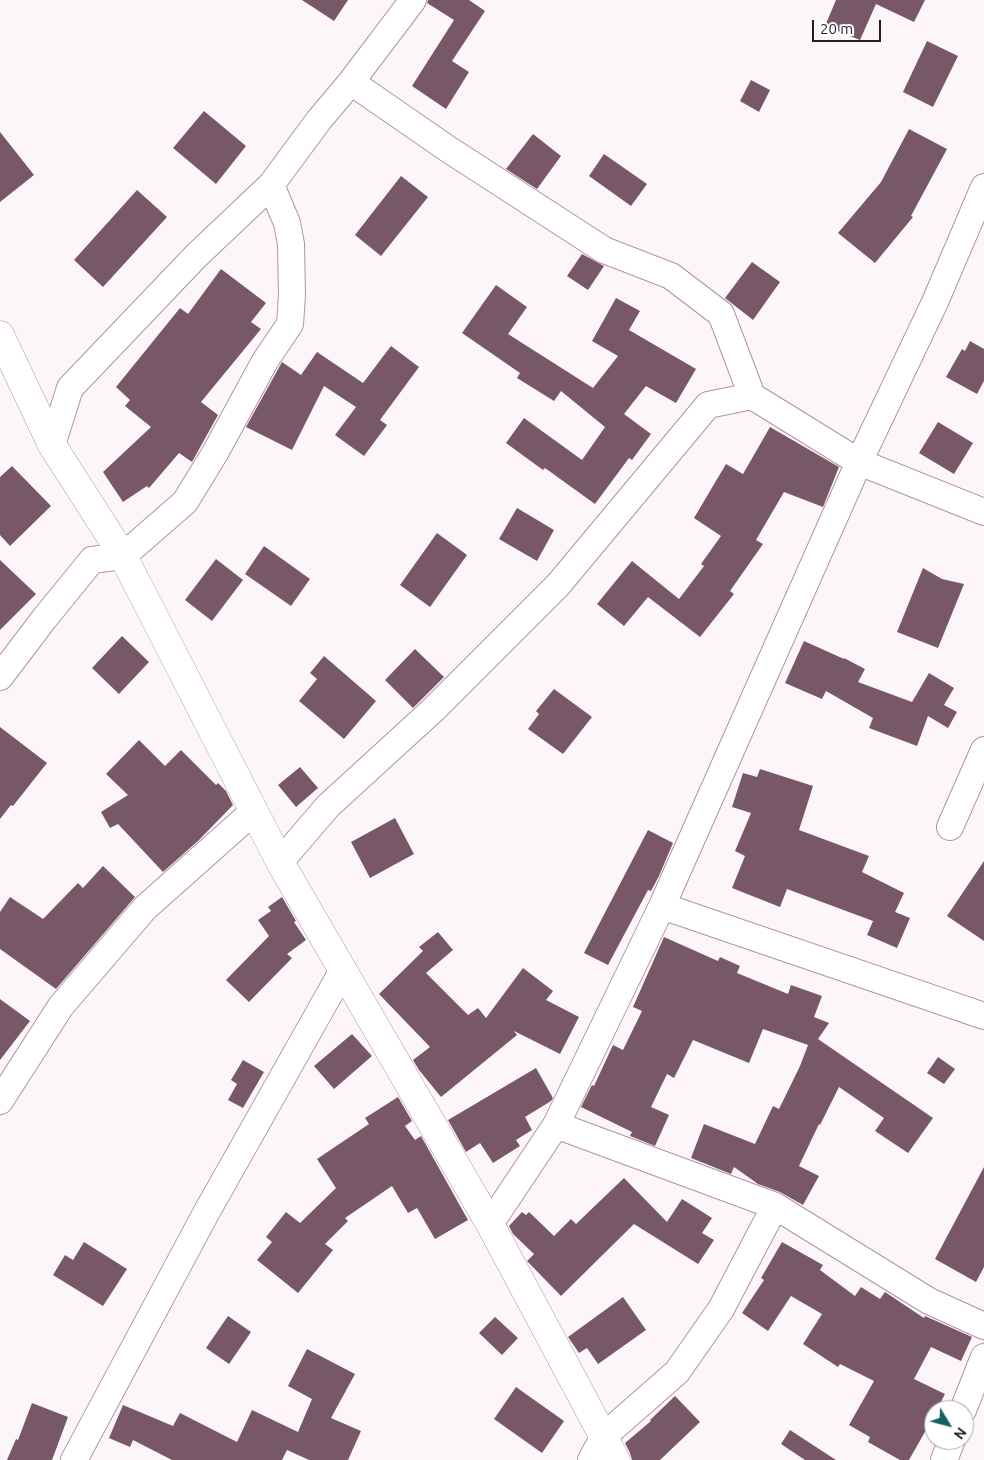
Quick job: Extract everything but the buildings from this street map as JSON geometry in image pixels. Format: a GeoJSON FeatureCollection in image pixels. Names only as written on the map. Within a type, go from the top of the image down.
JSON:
{"type":"FeatureCollection","features":[{"type":"Feature","properties":{"kind":"main road"},"geometry":{"type":"LineString","coordinates":[[0,335],[52,445],[123,556],[280,862],[490,1224],[610,1448]]}},
{"type":"Feature","properties":{"kind":"street"},"geometry":{"type":"LineString","coordinates":[[52,445],[70,388],[196,256],[271,185],[412,0]]}},
{"type":"Feature","properties":{"kind":"street"},"geometry":{"type":"LineString","coordinates":[[351,82],[604,250],[671,276],[721,314],[752,396],[859,462],[984,512]]}},
{"type":"Feature","properties":{"kind":"street"},"geometry":{"type":"LineString","coordinates":[[0,677],[92,560],[123,556],[185,502],[215,453],[265,361],[290,324],[292,295],[291,244],[287,223],[271,185]]}},
{"type":"Feature","properties":{"kind":"street"},"geometry":{"type":"LineString","coordinates":[[490,1224],[556,1125],[662,906],[859,462],[935,302],[984,187]]}},
{"type":"Feature","properties":{"kind":"street"},"geometry":{"type":"LineString","coordinates":[[280,862],[328,806],[433,710],[558,585],[708,405],[752,396]]}},
{"type":"Feature","properties":{"kind":"street"},"geometry":{"type":"LineString","coordinates":[[950,827],[984,750]]}},
{"type":"Feature","properties":{"kind":"street"},"geometry":{"type":"LineString","coordinates":[[0,1101],[61,1006],[145,908],[254,811]]}},
{"type":"Feature","properties":{"kind":"street"},"geometry":{"type":"LineString","coordinates":[[662,906],[984,1016]]}},
{"type":"Feature","properties":{"kind":"street"},"geometry":{"type":"LineString","coordinates":[[74,1460],[205,1216],[343,970]]}},
{"type":"Feature","properties":{"kind":"street"},"geometry":{"type":"LineString","coordinates":[[556,1125],[775,1206],[929,1301],[984,1326]]}},
{"type":"Feature","properties":{"kind":"street"},"geometry":{"type":"LineString","coordinates":[[591,1460],[610,1448],[677,1372],[721,1309],[775,1206]]}},
{"type":"Feature","properties":{"kind":"street"},"geometry":{"type":"LineString","coordinates":[[967,1400],[984,1357]]}}]}
